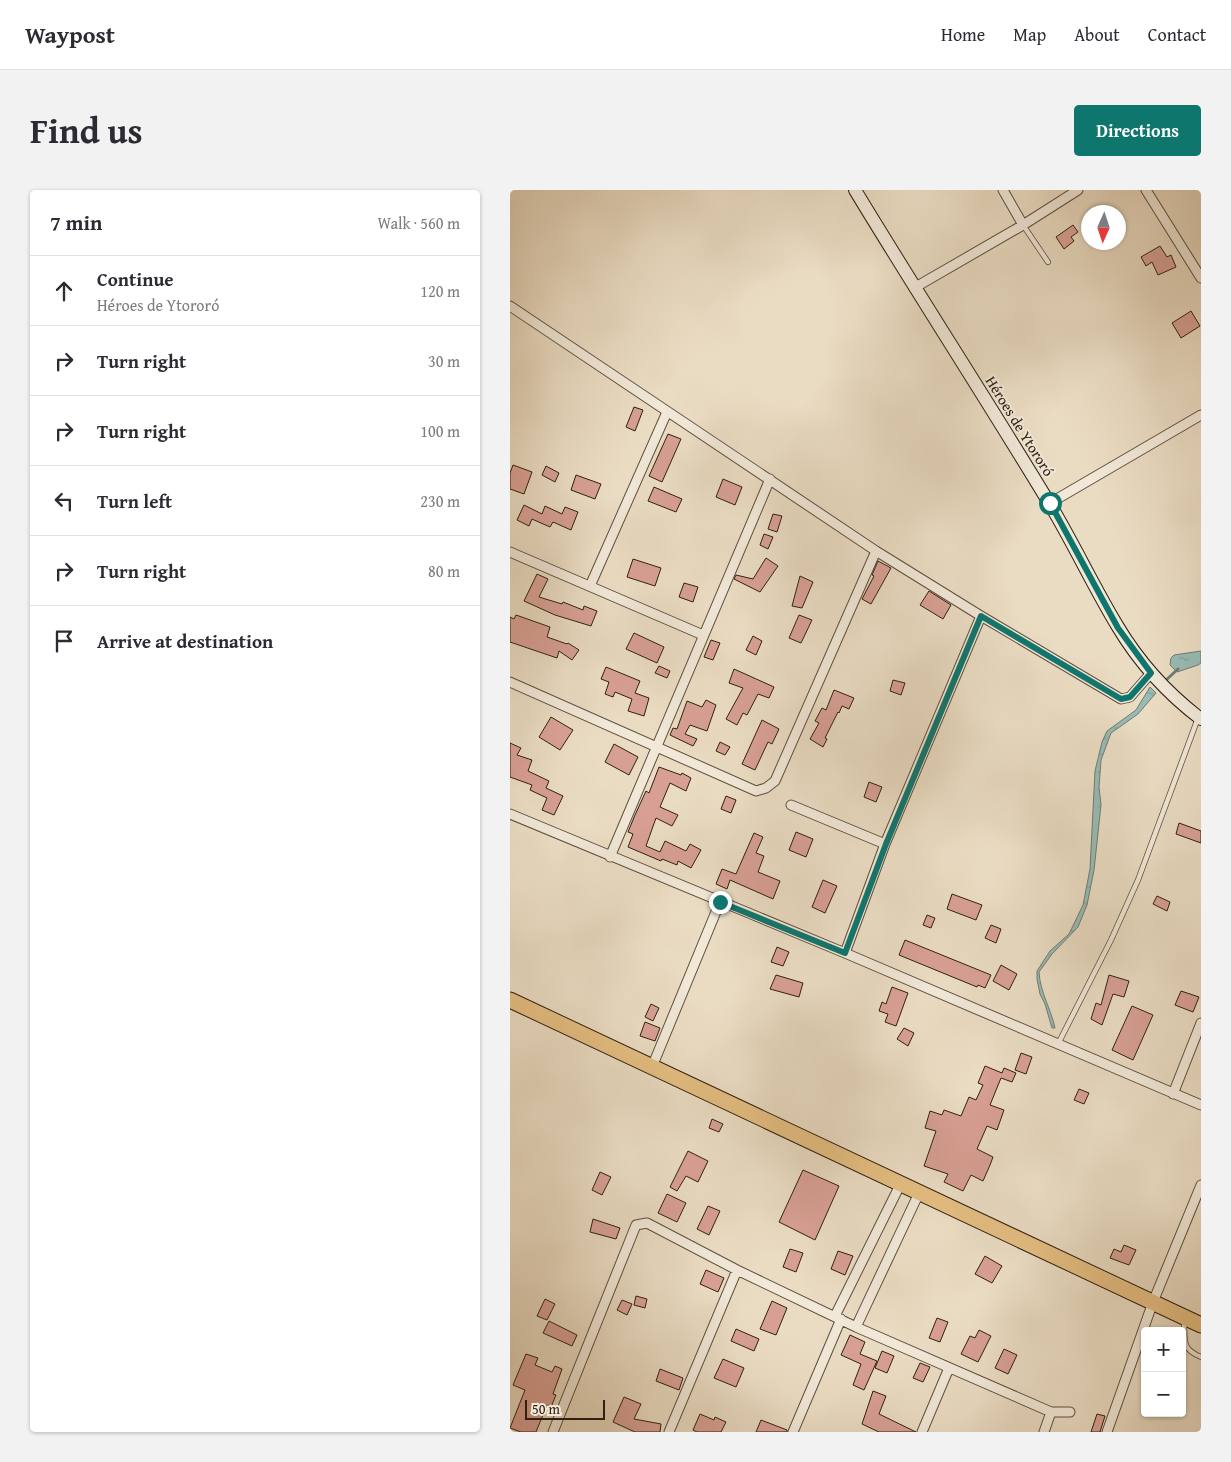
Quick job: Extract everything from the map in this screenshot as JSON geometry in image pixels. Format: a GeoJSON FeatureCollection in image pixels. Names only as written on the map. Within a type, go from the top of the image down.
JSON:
{"type":"FeatureCollection","features":[{"type":"Feature","properties":{"kind":"highway"},"geometry":{"type":"LineString","coordinates":[[510,1000],[1201,1326]]}},
{"type":"Feature","properties":{"kind":"main road","name":"Héroes de Ytororó"},"geometry":{"type":"LineString","coordinates":[[855,190],[914,288],[1050,503],[1118,628],[1155,677],[1200,718]]}},
{"type":"Feature","properties":{"kind":"street"},"geometry":{"type":"LineString","coordinates":[[1004,190],[1023,225]]}},
{"type":"Feature","properties":{"kind":"street"},"geometry":{"type":"LineString","coordinates":[[914,288],[1023,225],[1078,190]]}},
{"type":"Feature","properties":{"kind":"street"},"geometry":{"type":"LineString","coordinates":[[1146,190],[1201,278]]}},
{"type":"Feature","properties":{"kind":"street"},"geometry":{"type":"LineString","coordinates":[[510,306],[876,551],[1121,699],[1130,697],[1155,677]]}},
{"type":"Feature","properties":{"kind":"street"},"geometry":{"type":"LineString","coordinates":[[590,586],[667,412]]}},
{"type":"Feature","properties":{"kind":"street"},"geometry":{"type":"LineString","coordinates":[[1050,503],[1201,415]]}},
{"type":"Feature","properties":{"kind":"street"},"geometry":{"type":"LineString","coordinates":[[610,857],[770,479]]}},
{"type":"Feature","properties":{"kind":"street"},"geometry":{"type":"LineString","coordinates":[[510,682],[756,791],[766,788],[775,780],[876,551]]}},
{"type":"Feature","properties":{"kind":"street"},"geometry":{"type":"LineString","coordinates":[[510,552],[703,635]]}},
{"type":"Feature","properties":{"kind":"street"},"geometry":{"type":"LineString","coordinates":[[845,953],[886,844],[981,616]]}},
{"type":"Feature","properties":{"kind":"street"},"geometry":{"type":"LineString","coordinates":[[791,805],[886,844]]}},
{"type":"Feature","properties":{"kind":"street"},"geometry":{"type":"LineString","coordinates":[[510,814],[845,953],[1201,1105]]}},
{"type":"Feature","properties":{"kind":"street"},"geometry":{"type":"LineString","coordinates":[[652,1067],[720,902]]}},
{"type":"Feature","properties":{"kind":"street"},"geometry":{"type":"LineString","coordinates":[[1173,1094],[1201,1023]]}},
{"type":"Feature","properties":{"kind":"street"},"geometry":{"type":"LineString","coordinates":[[793,1432],[838,1317],[901,1183]]}},
{"type":"Feature","properties":{"kind":"street"},"geometry":{"type":"LineString","coordinates":[[1107,1432],[1153,1302],[1201,1185]]}},
{"type":"Feature","properties":{"kind":"street"},"geometry":{"type":"LineString","coordinates":[[856,1326],[919,1192]]}},
{"type":"Feature","properties":{"kind":"street"},"geometry":{"type":"LineString","coordinates":[[554,1432],[636,1225],[647,1223],[737,1270],[948,1368],[1051,1412],[1070,1412]]}},
{"type":"Feature","properties":{"kind":"street"},"geometry":{"type":"LineString","coordinates":[[670,1432],[737,1270]]}},
{"type":"Feature","properties":{"kind":"street"},"geometry":{"type":"LineString","coordinates":[[922,1432],[948,1368]]}},
{"type":"Feature","properties":{"kind":"street"},"geometry":{"type":"LineString","coordinates":[[1044,1432],[1051,1412]]}},
{"type":"Feature","properties":{"kind":"lane"},"geometry":{"type":"LineString","coordinates":[[1023,225],[1048,262]]}},
{"type":"Feature","properties":{"kind":"lane"},"geometry":{"type":"LineString","coordinates":[[1058,1045],[1111,940],[1138,880],[1200,718]]}},
{"type":"Feature","properties":{"kind":"lane"},"geometry":{"type":"LineString","coordinates":[[1184,1317],[1185,1344],[1188,1350],[1201,1357]]}},
{"type":"Feature","properties":{"kind":"water"},"geometry":{"type":"Polygon","coordinates":[[[1201,651],[1201,663],[1198,665],[1177,672],[1170,665],[1171,658],[1174,655],[1201,651]]]}},
{"type":"Feature","properties":{"kind":"water"},"geometry":{"type":"Polygon","coordinates":[[[1150,687],[1156,693],[1138,714],[1111,733],[1101,760],[1099,787],[1101,805],[1094,870],[1087,905],[1078,927],[1052,954],[1039,972],[1041,987],[1055,1028],[1052,1028],[1040,994],[1037,971],[1050,951],[1069,934],[1083,905],[1090,869],[1095,771],[1102,742],[1107,731],[1136,710],[1150,687]]]}},
{"type":"Feature","properties":{"kind":"building"},"geometry":{"type":"Polygon","coordinates":[[[1073,225],[1078,232],[1071,237],[1074,241],[1064,249],[1056,237],[1073,225]]]}},
{"type":"Feature","properties":{"kind":"building"},"geometry":{"type":"Polygon","coordinates":[[[1160,246],[1167,257],[1171,255],[1176,267],[1158,275],[1152,262],[1146,266],[1141,257],[1160,246]]]}},
{"type":"Feature","properties":{"kind":"building"},"geometry":{"type":"Polygon","coordinates":[[[1191,311],[1200,326],[1181,338],[1172,323],[1191,311]]]}},
{"type":"Feature","properties":{"kind":"building"},"geometry":{"type":"Polygon","coordinates":[[[634,407],[643,410],[635,431],[626,427],[634,407]]]}},
{"type":"Feature","properties":{"kind":"building"},"geometry":{"type":"Polygon","coordinates":[[[668,434],[681,439],[662,482],[649,476],[668,434]]]}},
{"type":"Feature","properties":{"kind":"building"},"geometry":{"type":"Polygon","coordinates":[[[513,465],[532,472],[524,494],[510,489],[510,473],[513,465]]]}},
{"type":"Feature","properties":{"kind":"building"},"geometry":{"type":"Polygon","coordinates":[[[546,466],[559,473],[555,482],[542,475],[546,466]]]}},
{"type":"Feature","properties":{"kind":"building"},"geometry":{"type":"Polygon","coordinates":[[[576,475],[601,484],[595,499],[571,490],[576,475]]]}},
{"type":"Feature","properties":{"kind":"building"},"geometry":{"type":"Polygon","coordinates":[[[723,479],[742,487],[735,505],[716,497],[723,479]]]}},
{"type":"Feature","properties":{"kind":"building"},"geometry":{"type":"Polygon","coordinates":[[[654,487],[682,499],[676,512],[648,501],[654,487]]]}},
{"type":"Feature","properties":{"kind":"building"},"geometry":{"type":"Polygon","coordinates":[[[524,505],[542,514],[545,506],[562,514],[565,507],[578,512],[571,530],[553,522],[550,527],[532,519],[529,526],[517,520],[524,505]]]}},
{"type":"Feature","properties":{"kind":"building"},"geometry":{"type":"Polygon","coordinates":[[[773,514],[782,516],[777,532],[768,529],[773,514]]]}},
{"type":"Feature","properties":{"kind":"building"},"geometry":{"type":"Polygon","coordinates":[[[764,534],[773,537],[768,549],[760,545],[764,534]]]}},
{"type":"Feature","properties":{"kind":"building"},"geometry":{"type":"Polygon","coordinates":[[[766,558],[778,566],[760,592],[734,579],[736,575],[753,579],[766,558]]]}},
{"type":"Feature","properties":{"kind":"building"},"geometry":{"type":"Polygon","coordinates":[[[633,559],[661,568],[655,586],[627,577],[633,559]]]}},
{"type":"Feature","properties":{"kind":"building"},"geometry":{"type":"Polygon","coordinates":[[[878,561],[891,568],[871,604],[862,599],[874,576],[872,575],[878,561]]]}},
{"type":"Feature","properties":{"kind":"building"},"geometry":{"type":"Polygon","coordinates":[[[537,574],[548,579],[539,597],[562,604],[563,602],[583,610],[584,606],[597,611],[591,626],[555,615],[524,601],[537,574]]]}},
{"type":"Feature","properties":{"kind":"building"},"geometry":{"type":"Polygon","coordinates":[[[800,576],[813,582],[802,608],[792,606],[800,576]]]}},
{"type":"Feature","properties":{"kind":"building"},"geometry":{"type":"Polygon","coordinates":[[[684,583],[698,587],[693,602],[679,597],[684,583]]]}},
{"type":"Feature","properties":{"kind":"building"},"geometry":{"type":"Polygon","coordinates":[[[929,591],[951,605],[943,619],[920,605],[929,591]]]}},
{"type":"Feature","properties":{"kind":"building"},"geometry":{"type":"Polygon","coordinates":[[[516,615],[550,627],[547,637],[568,643],[579,650],[572,660],[559,651],[557,658],[510,642],[510,617],[514,619],[516,615]]]}},
{"type":"Feature","properties":{"kind":"building"},"geometry":{"type":"Polygon","coordinates":[[[799,615],[812,620],[801,643],[789,638],[799,615]]]}},
{"type":"Feature","properties":{"kind":"building"},"geometry":{"type":"Polygon","coordinates":[[[634,633],[664,647],[657,663],[626,649],[634,633]]]}},
{"type":"Feature","properties":{"kind":"building"},"geometry":{"type":"Polygon","coordinates":[[[753,636],[762,641],[756,655],[746,650],[753,636]]]}},
{"type":"Feature","properties":{"kind":"building"},"geometry":{"type":"Polygon","coordinates":[[[711,640],[720,643],[713,660],[704,657],[711,640]]]}},
{"type":"Feature","properties":{"kind":"building"},"geometry":{"type":"Polygon","coordinates":[[[659,666],[670,671],[667,678],[655,673],[659,666]]]}},
{"type":"Feature","properties":{"kind":"building"},"geometry":{"type":"Polygon","coordinates":[[[606,667],[640,681],[635,693],[649,698],[644,716],[628,711],[632,699],[615,692],[613,697],[605,694],[609,682],[601,679],[606,667]]]}},
{"type":"Feature","properties":{"kind":"building"},"geometry":{"type":"Polygon","coordinates":[[[734,669],[774,687],[769,698],[758,694],[747,715],[743,713],[737,725],[726,719],[743,688],[729,683],[734,669]]]}},
{"type":"Feature","properties":{"kind":"building"},"geometry":{"type":"Polygon","coordinates":[[[893,680],[905,683],[901,695],[890,691],[893,680]]]}},
{"type":"Feature","properties":{"kind":"building"},"geometry":{"type":"Polygon","coordinates":[[[834,690],[854,698],[849,709],[842,706],[838,712],[825,738],[827,739],[823,747],[810,739],[819,723],[815,721],[822,708],[826,710],[834,690]]]}},
{"type":"Feature","properties":{"kind":"building"},"geometry":{"type":"Polygon","coordinates":[[[706,700],[716,705],[707,731],[690,725],[685,734],[697,739],[693,746],[670,735],[673,728],[677,729],[687,701],[702,707],[706,700]]]}},
{"type":"Feature","properties":{"kind":"building"},"geometry":{"type":"Polygon","coordinates":[[[551,717],[573,730],[560,750],[539,737],[551,717]]]}},
{"type":"Feature","properties":{"kind":"building"},"geometry":{"type":"Polygon","coordinates":[[[762,720],[779,729],[772,744],[768,742],[755,770],[742,764],[762,720]]]}},
{"type":"Feature","properties":{"kind":"building"},"geometry":{"type":"Polygon","coordinates":[[[720,742],[730,747],[725,755],[716,751],[720,742]]]}},
{"type":"Feature","properties":{"kind":"building"},"geometry":{"type":"Polygon","coordinates":[[[510,743],[521,748],[517,755],[532,760],[528,771],[549,781],[546,788],[563,796],[554,815],[542,810],[547,798],[530,790],[532,785],[510,777],[510,743]]]}},
{"type":"Feature","properties":{"kind":"building"},"geometry":{"type":"Polygon","coordinates":[[[614,744],[638,757],[629,775],[605,762],[614,744]]]}},
{"type":"Feature","properties":{"kind":"building"},"geometry":{"type":"Polygon","coordinates":[[[659,767],[681,775],[682,773],[691,778],[686,791],[670,783],[660,807],[678,815],[672,826],[656,818],[646,846],[660,852],[665,841],[686,851],[690,844],[701,850],[691,868],[678,861],[677,865],[662,859],[661,861],[628,847],[633,834],[628,832],[646,791],[649,793],[659,767]]]}},
{"type":"Feature","properties":{"kind":"building"},"geometry":{"type":"Polygon","coordinates":[[[869,782],[882,787],[876,802],[864,797],[869,782]]]}},
{"type":"Feature","properties":{"kind":"building"},"geometry":{"type":"Polygon","coordinates":[[[726,796],[736,800],[731,813],[721,809],[726,796]]]}},
{"type":"Feature","properties":{"kind":"building"},"geometry":{"type":"Polygon","coordinates":[[[1179,823],[1201,831],[1201,843],[1176,834],[1179,823]]]}},
{"type":"Feature","properties":{"kind":"building"},"geometry":{"type":"Polygon","coordinates":[[[796,832],[813,839],[806,857],[789,850],[796,832]]]}},
{"type":"Feature","properties":{"kind":"building"},"geometry":{"type":"Polygon","coordinates":[[[754,833],[763,837],[756,853],[764,856],[758,872],[780,881],[773,899],[730,880],[727,889],[716,884],[722,869],[736,874],[754,833]]]}},
{"type":"Feature","properties":{"kind":"building"},"geometry":{"type":"Polygon","coordinates":[[[823,880],[837,886],[825,913],[812,907],[823,880]]]}},
{"type":"Feature","properties":{"kind":"building"},"geometry":{"type":"Polygon","coordinates":[[[952,894],[982,905],[976,920],[947,909],[952,894]]]}},
{"type":"Feature","properties":{"kind":"building"},"geometry":{"type":"Polygon","coordinates":[[[1157,896],[1170,902],[1167,911],[1153,904],[1157,896]]]}},
{"type":"Feature","properties":{"kind":"building"},"geometry":{"type":"Polygon","coordinates":[[[927,915],[935,918],[931,928],[923,925],[927,915]]]}},
{"type":"Feature","properties":{"kind":"building"},"geometry":{"type":"Polygon","coordinates":[[[991,925],[1001,929],[996,943],[985,938],[991,925]]]}},
{"type":"Feature","properties":{"kind":"building"},"geometry":{"type":"Polygon","coordinates":[[[905,940],[991,975],[985,988],[978,985],[977,987],[899,955],[905,940]]]}},
{"type":"Feature","properties":{"kind":"building"},"geometry":{"type":"Polygon","coordinates":[[[777,947],[789,952],[783,966],[771,962],[777,947]]]}},
{"type":"Feature","properties":{"kind":"building"},"geometry":{"type":"Polygon","coordinates":[[[1001,965],[1017,974],[1009,990],[993,981],[1001,965]]]}},
{"type":"Feature","properties":{"kind":"building"},"geometry":{"type":"Polygon","coordinates":[[[776,975],[803,983],[799,997],[770,989],[776,975]]]}},
{"type":"Feature","properties":{"kind":"building"},"geometry":{"type":"Polygon","coordinates":[[[1109,975],[1129,981],[1124,997],[1113,994],[1102,1025],[1091,1019],[1096,1003],[1101,1005],[1109,975]]]}},
{"type":"Feature","properties":{"kind":"building"},"geometry":{"type":"Polygon","coordinates":[[[892,987],[908,993],[896,1026],[885,1022],[888,1014],[879,1011],[882,1002],[886,1004],[892,987]]]}},
{"type":"Feature","properties":{"kind":"building"},"geometry":{"type":"Polygon","coordinates":[[[1181,991],[1199,997],[1193,1012],[1175,1005],[1181,991]]]}},
{"type":"Feature","properties":{"kind":"building"},"geometry":{"type":"Polygon","coordinates":[[[651,1004],[659,1008],[653,1021],[645,1017],[651,1004]]]}},
{"type":"Feature","properties":{"kind":"building"},"geometry":{"type":"Polygon","coordinates":[[[1132,1006],[1153,1015],[1133,1060],[1112,1050],[1132,1006]]]}},
{"type":"Feature","properties":{"kind":"building"},"geometry":{"type":"Polygon","coordinates":[[[645,1022],[660,1028],[655,1041],[640,1036],[645,1022]]]}},
{"type":"Feature","properties":{"kind":"building"},"geometry":{"type":"Polygon","coordinates":[[[904,1028],[914,1033],[908,1046],[897,1039],[904,1028]]]}},
{"type":"Feature","properties":{"kind":"building"},"geometry":{"type":"Polygon","coordinates":[[[1021,1053],[1032,1057],[1026,1074],[1015,1070],[1021,1053]]]}},
{"type":"Feature","properties":{"kind":"building"},"geometry":{"type":"Polygon","coordinates":[[[985,1066],[1002,1073],[1004,1068],[1016,1073],[1012,1082],[1001,1078],[990,1105],[1004,1110],[997,1130],[987,1126],[977,1149],[993,1157],[983,1181],[971,1175],[963,1191],[944,1182],[948,1174],[924,1166],[936,1131],[925,1128],[930,1111],[942,1115],[944,1110],[961,1116],[969,1097],[976,1100],[983,1085],[978,1083],[985,1066]]]}},
{"type":"Feature","properties":{"kind":"building"},"geometry":{"type":"Polygon","coordinates":[[[1079,1089],[1089,1093],[1084,1104],[1074,1100],[1079,1089]]]}},
{"type":"Feature","properties":{"kind":"building"},"geometry":{"type":"Polygon","coordinates":[[[712,1119],[723,1124],[719,1132],[709,1128],[712,1119]]]}},
{"type":"Feature","properties":{"kind":"building"},"geometry":{"type":"Polygon","coordinates":[[[688,1151],[708,1161],[698,1182],[686,1176],[677,1191],[670,1187],[688,1151]]]}},
{"type":"Feature","properties":{"kind":"building"},"geometry":{"type":"Polygon","coordinates":[[[803,1170],[839,1186],[815,1240],[779,1222],[803,1170]]]}},
{"type":"Feature","properties":{"kind":"building"},"geometry":{"type":"Polygon","coordinates":[[[600,1172],[611,1177],[602,1195],[592,1190],[600,1172]]]}},
{"type":"Feature","properties":{"kind":"building"},"geometry":{"type":"Polygon","coordinates":[[[667,1194],[686,1203],[677,1222],[658,1213],[667,1194]]]}},
{"type":"Feature","properties":{"kind":"building"},"geometry":{"type":"Polygon","coordinates":[[[708,1206],[720,1211],[709,1235],[697,1229],[708,1206]]]}},
{"type":"Feature","properties":{"kind":"building"},"geometry":{"type":"Polygon","coordinates":[[[593,1219],[620,1228],[616,1239],[590,1232],[593,1219]]]}},
{"type":"Feature","properties":{"kind":"building"},"geometry":{"type":"Polygon","coordinates":[[[1124,1245],[1136,1250],[1129,1265],[1110,1258],[1114,1249],[1121,1252],[1124,1245]]]}},
{"type":"Feature","properties":{"kind":"building"},"geometry":{"type":"Polygon","coordinates":[[[790,1249],[803,1253],[796,1272],[783,1267],[790,1249]]]}},
{"type":"Feature","properties":{"kind":"building"},"geometry":{"type":"Polygon","coordinates":[[[838,1251],[853,1256],[845,1275],[831,1269],[838,1251]]]}},
{"type":"Feature","properties":{"kind":"building"},"geometry":{"type":"Polygon","coordinates":[[[985,1256],[1002,1266],[992,1283],[975,1274],[985,1256]]]}},
{"type":"Feature","properties":{"kind":"building"},"geometry":{"type":"Polygon","coordinates":[[[706,1270],[724,1278],[718,1292],[700,1284],[706,1270]]]}},
{"type":"Feature","properties":{"kind":"building"},"geometry":{"type":"Polygon","coordinates":[[[636,1296],[647,1299],[645,1308],[634,1305],[636,1296]]]}},
{"type":"Feature","properties":{"kind":"building"},"geometry":{"type":"Polygon","coordinates":[[[545,1299],[555,1304],[547,1320],[537,1316],[545,1299]]]}},
{"type":"Feature","properties":{"kind":"building"},"geometry":{"type":"Polygon","coordinates":[[[622,1300],[632,1304],[627,1315],[617,1310],[622,1300]]]}},
{"type":"Feature","properties":{"kind":"building"},"geometry":{"type":"Polygon","coordinates":[[[772,1301],[787,1308],[776,1335],[760,1329],[772,1301]]]}},
{"type":"Feature","properties":{"kind":"building"},"geometry":{"type":"Polygon","coordinates":[[[937,1318],[948,1322],[940,1342],[929,1338],[937,1318]]]}},
{"type":"Feature","properties":{"kind":"building"},"geometry":{"type":"Polygon","coordinates":[[[549,1321],[577,1335],[572,1346],[543,1333],[549,1321]]]}},
{"type":"Feature","properties":{"kind":"building"},"geometry":{"type":"Polygon","coordinates":[[[736,1329],[759,1339],[754,1351],[731,1341],[736,1329]]]}},
{"type":"Feature","properties":{"kind":"building"},"geometry":{"type":"Polygon","coordinates":[[[979,1330],[991,1336],[978,1362],[961,1354],[970,1336],[975,1338],[979,1330]]]}},
{"type":"Feature","properties":{"kind":"building"},"geometry":{"type":"Polygon","coordinates":[[[850,1335],[865,1342],[860,1354],[877,1361],[864,1390],[853,1385],[861,1364],[841,1355],[850,1335]]]}},
{"type":"Feature","properties":{"kind":"building"},"geometry":{"type":"Polygon","coordinates":[[[1004,1349],[1017,1355],[1008,1374],[995,1368],[1004,1349]]]}},
{"type":"Feature","properties":{"kind":"building"},"geometry":{"type":"Polygon","coordinates":[[[882,1351],[894,1356],[887,1373],[875,1368],[882,1351]]]}},
{"type":"Feature","properties":{"kind":"building"},"geometry":{"type":"Polygon","coordinates":[[[526,1354],[538,1358],[535,1365],[552,1372],[555,1366],[562,1369],[553,1394],[556,1395],[551,1407],[547,1405],[536,1432],[521,1432],[510,1428],[525,1390],[513,1385],[526,1354]]]}},
{"type":"Feature","properties":{"kind":"building"},"geometry":{"type":"Polygon","coordinates":[[[723,1359],[744,1368],[736,1387],[714,1378],[723,1359]]]}},
{"type":"Feature","properties":{"kind":"building"},"geometry":{"type":"Polygon","coordinates":[[[920,1363],[930,1367],[923,1382],[913,1378],[920,1363]]]}},
{"type":"Feature","properties":{"kind":"building"},"geometry":{"type":"Polygon","coordinates":[[[660,1369],[683,1378],[679,1390],[656,1381],[660,1369]]]}},
{"type":"Feature","properties":{"kind":"building"},"geometry":{"type":"Polygon","coordinates":[[[873,1391],[886,1396],[879,1414],[916,1432],[879,1432],[862,1424],[873,1391]]]}},
{"type":"Feature","properties":{"kind":"building"},"geometry":{"type":"Polygon","coordinates":[[[624,1397],[641,1404],[634,1419],[661,1424],[660,1432],[635,1432],[613,1422],[624,1397]]]}},
{"type":"Feature","properties":{"kind":"building"},"geometry":{"type":"Polygon","coordinates":[[[700,1414],[714,1420],[715,1417],[726,1422],[721,1432],[697,1432],[693,1430],[700,1414]]]}},
{"type":"Feature","properties":{"kind":"building"},"geometry":{"type":"Polygon","coordinates":[[[1097,1414],[1105,1416],[1100,1432],[1091,1432],[1097,1414]]]}},
{"type":"Feature","properties":{"kind":"building"},"geometry":{"type":"Polygon","coordinates":[[[761,1420],[787,1430],[787,1432],[756,1432],[761,1420]]]}},
{"type":"Feature","properties":{"kind":"waterway"},"geometry":{"type":"LineString","coordinates":[[1164,682],[1178,669]]}},
{"type":"Feature","properties":{"kind":"route"},"geometry":{"type":"LineString","coordinates":[[720,902],[845,953],[886,844],[981,616],[1121,699],[1130,697],[1151,673],[1118,628],[1050,503]]}}]}
